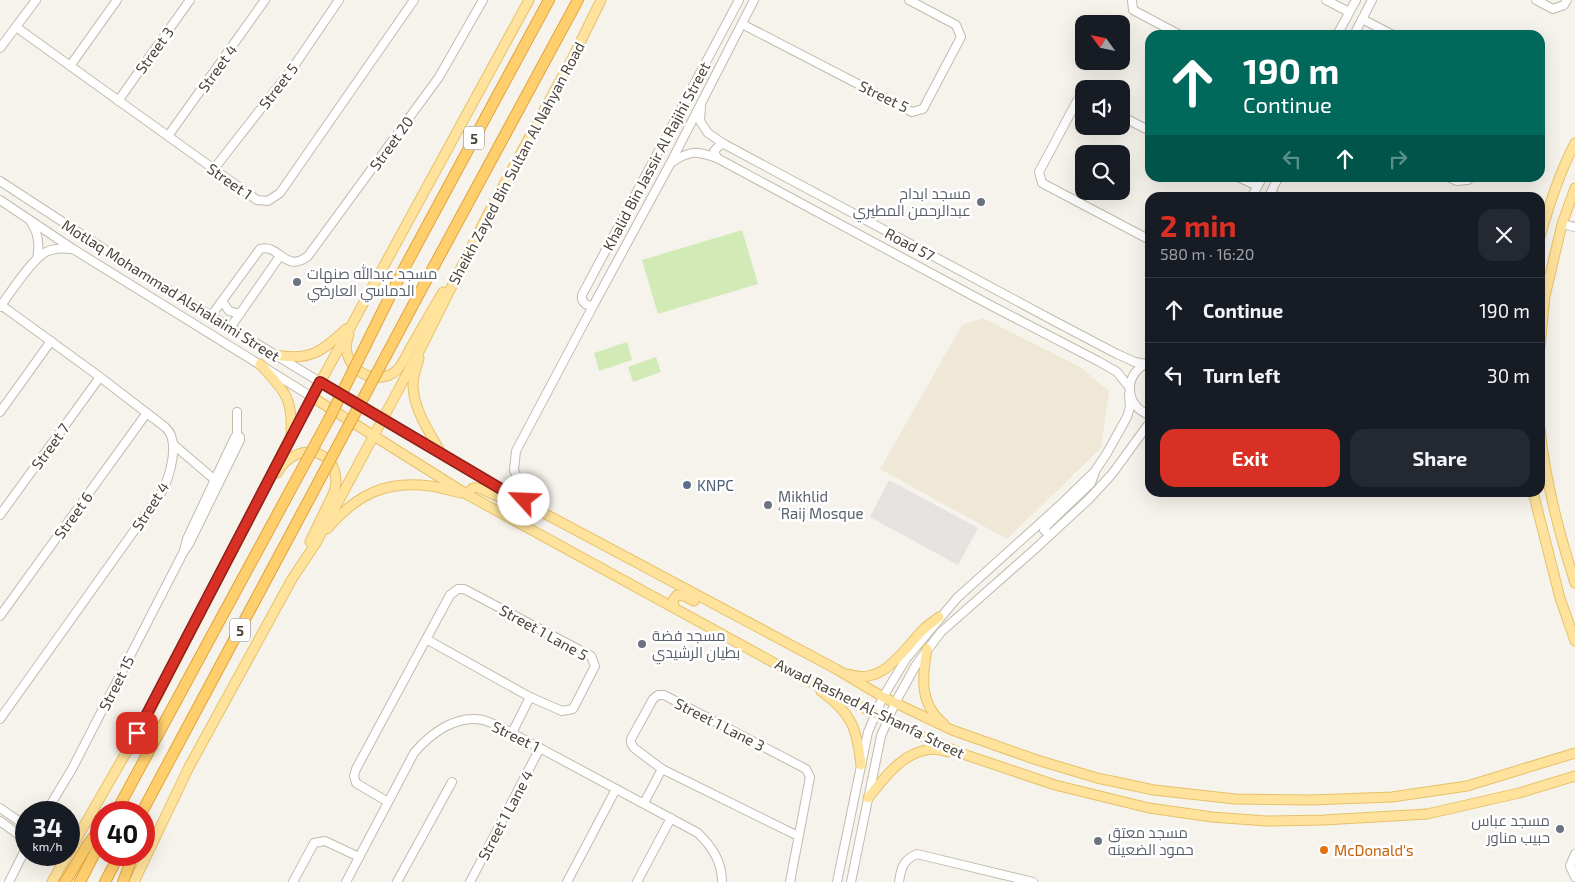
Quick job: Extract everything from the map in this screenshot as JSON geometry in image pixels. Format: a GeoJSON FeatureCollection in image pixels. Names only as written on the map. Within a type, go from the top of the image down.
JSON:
{"type":"FeatureCollection","features":[{"type":"Feature","properties":{"kind":"highway","name":"5"},"geometry":{"type":"LineString","coordinates":[[122,801],[329,419],[400,276],[549,0]]}},
{"type":"Feature","properties":{"kind":"highway","name":"Sheikh Zayed Bin Sultan Al Nahyan Road"},"geometry":{"type":"LineString","coordinates":[[148,801],[578,0]]}},
{"type":"Feature","properties":{"kind":"highway"},"geometry":{"type":"LineString","coordinates":[[65,882],[90,842]]}},
{"type":"Feature","properties":{"kind":"highway"},"geometry":{"type":"LineString","coordinates":[[80,882],[90,862]]}},
{"type":"Feature","properties":{"kind":"highway"},"geometry":{"type":"LineString","coordinates":[[105,882],[113,866]]}},
{"type":"Feature","properties":{"kind":"highway"},"geometry":{"type":"LineString","coordinates":[[123,882],[129,866]]}},
{"type":"Feature","properties":{"kind":"main road"},"geometry":{"type":"LineString","coordinates":[[80,833],[146,718],[291,436],[529,0]]}},
{"type":"Feature","properties":{"kind":"main road","name":"Sheikh Zayed Bin Sultan Al Nahyan Road"},"geometry":{"type":"LineString","coordinates":[[134,882],[189,767],[292,578],[316,543],[422,346],[489,212],[574,55],[601,0]]}},
{"type":"Feature","properties":{"kind":"main road"},"geometry":{"type":"LineString","coordinates":[[1545,220],[1550,203],[1575,143]]}},
{"type":"Feature","properties":{"kind":"main road"},"geometry":{"type":"LineString","coordinates":[[427,186],[348,338],[346,350],[350,361],[363,374],[378,377],[386,376],[399,367],[489,212]]}},
{"type":"Feature","properties":{"kind":"main road"},"geometry":{"type":"LineString","coordinates":[[1545,304],[1562,224],[1575,188]]}},
{"type":"Feature","properties":{"kind":"main road"},"geometry":{"type":"LineString","coordinates":[[275,355],[292,358],[309,355],[324,348],[352,324]]}},
{"type":"Feature","properties":{"kind":"main road"},"geometry":{"type":"LineString","coordinates":[[422,346],[413,384],[415,398],[426,426],[441,454]]}},
{"type":"Feature","properties":{"kind":"main road"},"geometry":{"type":"LineString","coordinates":[[260,364],[278,384],[290,404],[292,417],[291,436]]}},
{"type":"Feature","properties":{"kind":"main road","name":"Motlaq Mohammad Alshalaimi Street"},"geometry":{"type":"LineString","coordinates":[[320,382],[344,396]]}},
{"type":"Feature","properties":{"kind":"main road","name":"Awad Rashed Al-Shanfa Street"},"geometry":{"type":"LineString","coordinates":[[344,396],[523,502],[836,669],[883,697],[952,730],[1037,760],[1097,778],[1154,790],[1235,799],[1310,800],[1392,797],[1467,786],[1575,753]]}},
{"type":"Feature","properties":{"kind":"main road","name":"Motlaq Mohammad Alshalaimi Street"},"geometry":{"type":"LineString","coordinates":[[312,397],[337,412]]}},
{"type":"Feature","properties":{"kind":"main road","name":"Awad Rashed Al-Shanfa Street"},"geometry":{"type":"LineString","coordinates":[[337,412],[468,494],[800,677],[919,735],[964,754],[1055,785],[1149,808],[1212,817],[1266,821],[1324,820],[1427,814],[1519,793],[1575,776]]}},
{"type":"Feature","properties":{"kind":"main road"},"geometry":{"type":"LineString","coordinates":[[231,552],[284,462],[301,452],[318,453],[332,464],[335,471],[336,485],[292,578]]}},
{"type":"Feature","properties":{"kind":"main road"},"geometry":{"type":"LineString","coordinates":[[1545,458],[1551,494],[1575,584]]}},
{"type":"Feature","properties":{"kind":"main road"},"geometry":{"type":"LineString","coordinates":[[316,543],[338,517],[353,503],[369,493],[382,488],[405,484],[432,486],[468,494],[472,489],[477,488],[499,497],[513,496]]}},
{"type":"Feature","properties":{"kind":"main road"},"geometry":{"type":"LineString","coordinates":[[1533,497],[1560,598],[1575,641]]}},
{"type":"Feature","properties":{"kind":"main road"},"geometry":{"type":"LineString","coordinates":[[674,606],[672,600],[681,594],[745,626],[767,633]]}},
{"type":"Feature","properties":{"kind":"main road"},"geometry":{"type":"LineString","coordinates":[[836,669],[859,676],[884,670],[900,658],[923,630],[939,617]]}},
{"type":"Feature","properties":{"kind":"main road"},"geometry":{"type":"LineString","coordinates":[[927,649],[922,675],[925,697],[933,713],[952,730]]}},
{"type":"Feature","properties":{"kind":"main road"},"geometry":{"type":"LineString","coordinates":[[800,677],[837,702],[845,713],[858,739],[860,765]]}},
{"type":"Feature","properties":{"kind":"main road"},"geometry":{"type":"LineString","coordinates":[[1546,762],[1575,748]]}},
{"type":"Feature","properties":{"kind":"main road"},"geometry":{"type":"LineString","coordinates":[[868,798],[902,760],[933,749],[964,754]]}},
{"type":"Feature","properties":{"kind":"main road"},"geometry":{"type":"LineString","coordinates":[[52,882],[61,866]]}},
{"type":"Feature","properties":{"kind":"street"},"geometry":{"type":"LineString","coordinates":[[0,48],[36,0]]}},
{"type":"Feature","properties":{"kind":"street"},"geometry":{"type":"LineString","coordinates":[[70,66],[117,0]]}},
{"type":"Feature","properties":{"kind":"street","name":"Street 3"},"geometry":{"type":"LineString","coordinates":[[118,101],[190,0]]}},
{"type":"Feature","properties":{"kind":"street","name":"Street 4"},"geometry":{"type":"LineString","coordinates":[[168,136],[265,0]]}},
{"type":"Feature","properties":{"kind":"street","name":"Street 5"},"geometry":{"type":"LineString","coordinates":[[213,170],[292,69],[340,0]]}},
{"type":"Feature","properties":{"kind":"street","name":"Street 1"},"geometry":{"type":"LineString","coordinates":[[16,27],[213,170],[257,200],[268,201],[280,193],[414,0]]}},
{"type":"Feature","properties":{"kind":"street","name":"Street 20"},"geometry":{"type":"LineString","coordinates":[[211,316],[260,249],[268,248],[287,261],[296,262],[304,259],[439,77],[483,0]]}},
{"type":"Feature","properties":{"kind":"street","name":"Khalid Bin Jassir Al Rajihi Street"},"geometry":{"type":"LineString","coordinates":[[593,306],[584,304],[582,295],[739,0]]}},
{"type":"Feature","properties":{"kind":"street","name":"Khalid Bin Jassir Al Rajihi Street"},"geometry":{"type":"LineString","coordinates":[[523,502],[524,495],[514,470],[516,450],[670,164],[754,0]]}},
{"type":"Feature","properties":{"kind":"street","name":"Street 5"},"geometry":{"type":"LineString","coordinates":[[742,24],[912,112],[923,109],[961,37],[956,25],[909,0]]}},
{"type":"Feature","properties":{"kind":"street"},"geometry":{"type":"LineString","coordinates":[[1132,0],[1133,10],[1171,30]]}},
{"type":"Feature","properties":{"kind":"street"},"geometry":{"type":"LineString","coordinates":[[1326,0],[1349,12]]}},
{"type":"Feature","properties":{"kind":"street"},"geometry":{"type":"LineString","coordinates":[[1340,30],[1356,0]]}},
{"type":"Feature","properties":{"kind":"street"},"geometry":{"type":"LineString","coordinates":[[1356,30],[1372,0]]}},
{"type":"Feature","properties":{"kind":"street"},"geometry":{"type":"LineString","coordinates":[[1536,0],[1553,9],[1564,5],[1567,0]]}},
{"type":"Feature","properties":{"kind":"street"},"geometry":{"type":"LineString","coordinates":[[1362,18],[1384,30]]}},
{"type":"Feature","properties":{"kind":"street","name":"Road 57"},"geometry":{"type":"LineString","coordinates":[[701,102],[700,122],[708,133],[724,144],[1117,354],[1135,362],[1145,363]]}},
{"type":"Feature","properties":{"kind":"street"},"geometry":{"type":"LineString","coordinates":[[1075,105],[1039,172],[1042,183],[1145,237]]}},
{"type":"Feature","properties":{"kind":"street"},"geometry":{"type":"LineString","coordinates":[[1130,121],[1145,128]]}},
{"type":"Feature","properties":{"kind":"street"},"geometry":{"type":"LineString","coordinates":[[717,158],[714,151],[724,144]]}},
{"type":"Feature","properties":{"kind":"street","name":"Road 57"},"geometry":{"type":"LineString","coordinates":[[670,164],[684,154],[697,152],[717,158],[1117,372],[1129,390],[1136,407],[1145,412]]}},
{"type":"Feature","properties":{"kind":"street","name":"Motlaq Mohammad Alshalaimi Street"},"geometry":{"type":"LineString","coordinates":[[0,181],[147,277],[320,382]]}},
{"type":"Feature","properties":{"kind":"street"},"geometry":{"type":"LineString","coordinates":[[1248,182],[1257,186]]}},
{"type":"Feature","properties":{"kind":"street"},"geometry":{"type":"LineString","coordinates":[[1254,192],[1260,182]]}},
{"type":"Feature","properties":{"kind":"street","name":"Motlaq Mohammad Alshalaimi Street"},"geometry":{"type":"LineString","coordinates":[[0,200],[73,249],[312,397]]}},
{"type":"Feature","properties":{"kind":"street"},"geometry":{"type":"LineString","coordinates":[[29,221],[36,232],[38,241],[37,258]]}},
{"type":"Feature","properties":{"kind":"street"},"geometry":{"type":"LineString","coordinates":[[1562,224],[1575,227]]}},
{"type":"Feature","properties":{"kind":"street"},"geometry":{"type":"LineString","coordinates":[[73,249],[52,249],[37,258],[1,306],[100,377],[168,430],[173,437],[174,445],[216,480]]}},
{"type":"Feature","properties":{"kind":"street"},"geometry":{"type":"LineString","coordinates":[[230,328],[280,256]]}},
{"type":"Feature","properties":{"kind":"street"},"geometry":{"type":"LineString","coordinates":[[138,289],[143,288],[147,277]]}},
{"type":"Feature","properties":{"kind":"street"},"geometry":{"type":"LineString","coordinates":[[222,301],[229,310],[240,314]]}},
{"type":"Feature","properties":{"kind":"street"},"geometry":{"type":"LineString","coordinates":[[1048,335],[1054,332],[1056,322]]}},
{"type":"Feature","properties":{"kind":"street"},"geometry":{"type":"LineString","coordinates":[[1063,342],[1063,336],[1070,329]]}},
{"type":"Feature","properties":{"kind":"street"},"geometry":{"type":"LineString","coordinates":[[0,412],[51,341]]}},
{"type":"Feature","properties":{"kind":"street"},"geometry":{"type":"LineString","coordinates":[[837,882],[868,732],[883,697],[906,659],[939,617],[1095,470],[1127,417],[1130,406],[1129,390],[1131,379],[1136,371],[1145,365]]}},
{"type":"Feature","properties":{"kind":"street","name":"Street 7"},"geometry":{"type":"LineString","coordinates":[[0,515],[100,377]]}},
{"type":"Feature","properties":{"kind":"street"},"geometry":{"type":"LineString","coordinates":[[237,412],[237,435]]}},
{"type":"Feature","properties":{"kind":"street","name":"Street 6"},"geometry":{"type":"LineString","coordinates":[[0,616],[146,414]]}},
{"type":"Feature","properties":{"kind":"street"},"geometry":{"type":"LineString","coordinates":[[851,882],[881,736],[887,719],[905,683],[927,649],[941,632],[1050,536],[1082,505],[1112,474],[1145,429]]}},
{"type":"Feature","properties":{"kind":"street","name":"Street 15"},"geometry":{"type":"LineString","coordinates":[[53,801],[72,769],[184,551],[187,539],[237,435],[240,437],[240,440],[190,544],[184,551]]}},
{"type":"Feature","properties":{"kind":"street","name":"Street 4"},"geometry":{"type":"LineString","coordinates":[[0,719],[161,493],[169,475],[174,445]]}},
{"type":"Feature","properties":{"kind":"street"},"geometry":{"type":"LineString","coordinates":[[1050,536],[1044,530],[1046,526],[1091,483],[1095,470]]}},
{"type":"Feature","properties":{"kind":"street","name":"Street 1 Lane 5"},"geometry":{"type":"LineString","coordinates":[[388,802],[356,783],[354,776],[356,769],[426,639],[453,591],[464,589],[591,656],[595,666],[573,709],[562,711],[530,698],[426,639]]}},
{"type":"Feature","properties":{"kind":"street","name":"Street 1 Lane 3"},"geometry":{"type":"LineString","coordinates":[[790,882],[810,777],[806,769],[664,695],[658,695],[653,699],[631,738],[634,748],[662,769],[798,836]]}},
{"type":"Feature","properties":{"kind":"street"},"geometry":{"type":"LineString","coordinates":[[512,733],[530,698]]}},
{"type":"Feature","properties":{"kind":"street"},"geometry":{"type":"LineString","coordinates":[[0,704],[7,710]]}},
{"type":"Feature","properties":{"kind":"street","name":"Street 1"},"geometry":{"type":"LineString","coordinates":[[346,882],[414,753],[425,740],[438,730],[468,719],[480,720],[512,733],[698,833],[711,846],[722,873],[722,882]]}},
{"type":"Feature","properties":{"kind":"street","name":"Street 1 Lane 4"},"geometry":{"type":"LineString","coordinates":[[470,882],[540,748]]}},
{"type":"Feature","properties":{"kind":"street"},"geometry":{"type":"LineString","coordinates":[[644,803],[662,769]]}},
{"type":"Feature","properties":{"kind":"street"},"geometry":{"type":"LineString","coordinates":[[397,882],[452,782]]}},
{"type":"Feature","properties":{"kind":"street"},"geometry":{"type":"LineString","coordinates":[[567,882],[616,789]]}},
{"type":"Feature","properties":{"kind":"street"},"geometry":{"type":"LineString","coordinates":[[0,808],[15,818]]}},
{"type":"Feature","properties":{"kind":"street"},"geometry":{"type":"LineString","coordinates":[[637,882],[671,818]]}},
{"type":"Feature","properties":{"kind":"street"},"geometry":{"type":"LineString","coordinates":[[0,822],[15,832]]}},
{"type":"Feature","properties":{"kind":"street"},"geometry":{"type":"LineString","coordinates":[[293,882],[314,843],[325,841],[359,857]]}},
{"type":"Feature","properties":{"kind":"street"},"geometry":{"type":"LineString","coordinates":[[898,882],[902,865],[909,858],[917,854],[1033,882]]}},
{"type":"Feature","properties":{"kind":"street"},"geometry":{"type":"LineString","coordinates":[[1575,854],[1570,866],[1575,877]]}},
{"type":"Feature","properties":{"kind":"street"},"geometry":{"type":"LineString","coordinates":[[9,882],[17,866]]}},
{"type":"Feature","properties":{"kind":"shaded area"},"geometry":{"type":"Polygon","coordinates":[[[983,318],[1080,367],[1109,391],[1101,448],[1007,539],[880,469],[962,325],[983,318]]]}},
{"type":"Feature","properties":{"kind":"shaded area"},"geometry":{"type":"Polygon","coordinates":[[[889,480],[978,528],[958,565],[870,517],[889,480]]]}},
{"type":"Feature","properties":{"kind":"green space"},"geometry":{"type":"Polygon","coordinates":[[[742,230],[758,284],[658,314],[642,260],[742,230]]]}},
{"type":"Feature","properties":{"kind":"green space"},"geometry":{"type":"Polygon","coordinates":[[[627,342],[632,360],[599,371],[594,353],[627,342]]]}},
{"type":"Feature","properties":{"kind":"green space"},"geometry":{"type":"Polygon","coordinates":[[[656,357],[661,372],[633,382],[628,367],[656,357]]]}},
{"type":"Feature","properties":{"kind":"place","name":"مسجد ابداح عبدالرحمن المطيري"},"geometry":{"type":"Point","coordinates":[981,202]}},
{"type":"Feature","properties":{"kind":"place","name":"مسجد عبدالله صنهات الدماسي العارضي"},"geometry":{"type":"Point","coordinates":[297,282]}},
{"type":"Feature","properties":{"kind":"place","name":"KNPC"},"geometry":{"type":"Point","coordinates":[687,485]}},
{"type":"Feature","properties":{"kind":"place","name":"Mikhlid ʿRaij Mosque"},"geometry":{"type":"Point","coordinates":[768,505]}},
{"type":"Feature","properties":{"kind":"place","name":"مسجد فضة بطيان الرشيدي"},"geometry":{"type":"Point","coordinates":[642,644]}},
{"type":"Feature","properties":{"kind":"place","name":"مسجد عباس حبيب مناور"},"geometry":{"type":"Point","coordinates":[1560,829]}},
{"type":"Feature","properties":{"kind":"place","name":"مسجد معتق حمود الضعينه"},"geometry":{"type":"Point","coordinates":[1098,841]}},
{"type":"Feature","properties":{"kind":"place","name":"McDonald's"},"geometry":{"type":"Point","coordinates":[1324,850]}},
{"type":"Feature","properties":{"kind":"route"},"geometry":{"type":"LineString","coordinates":[[137,733],[320,382],[523,502],[524,500]]}}]}
